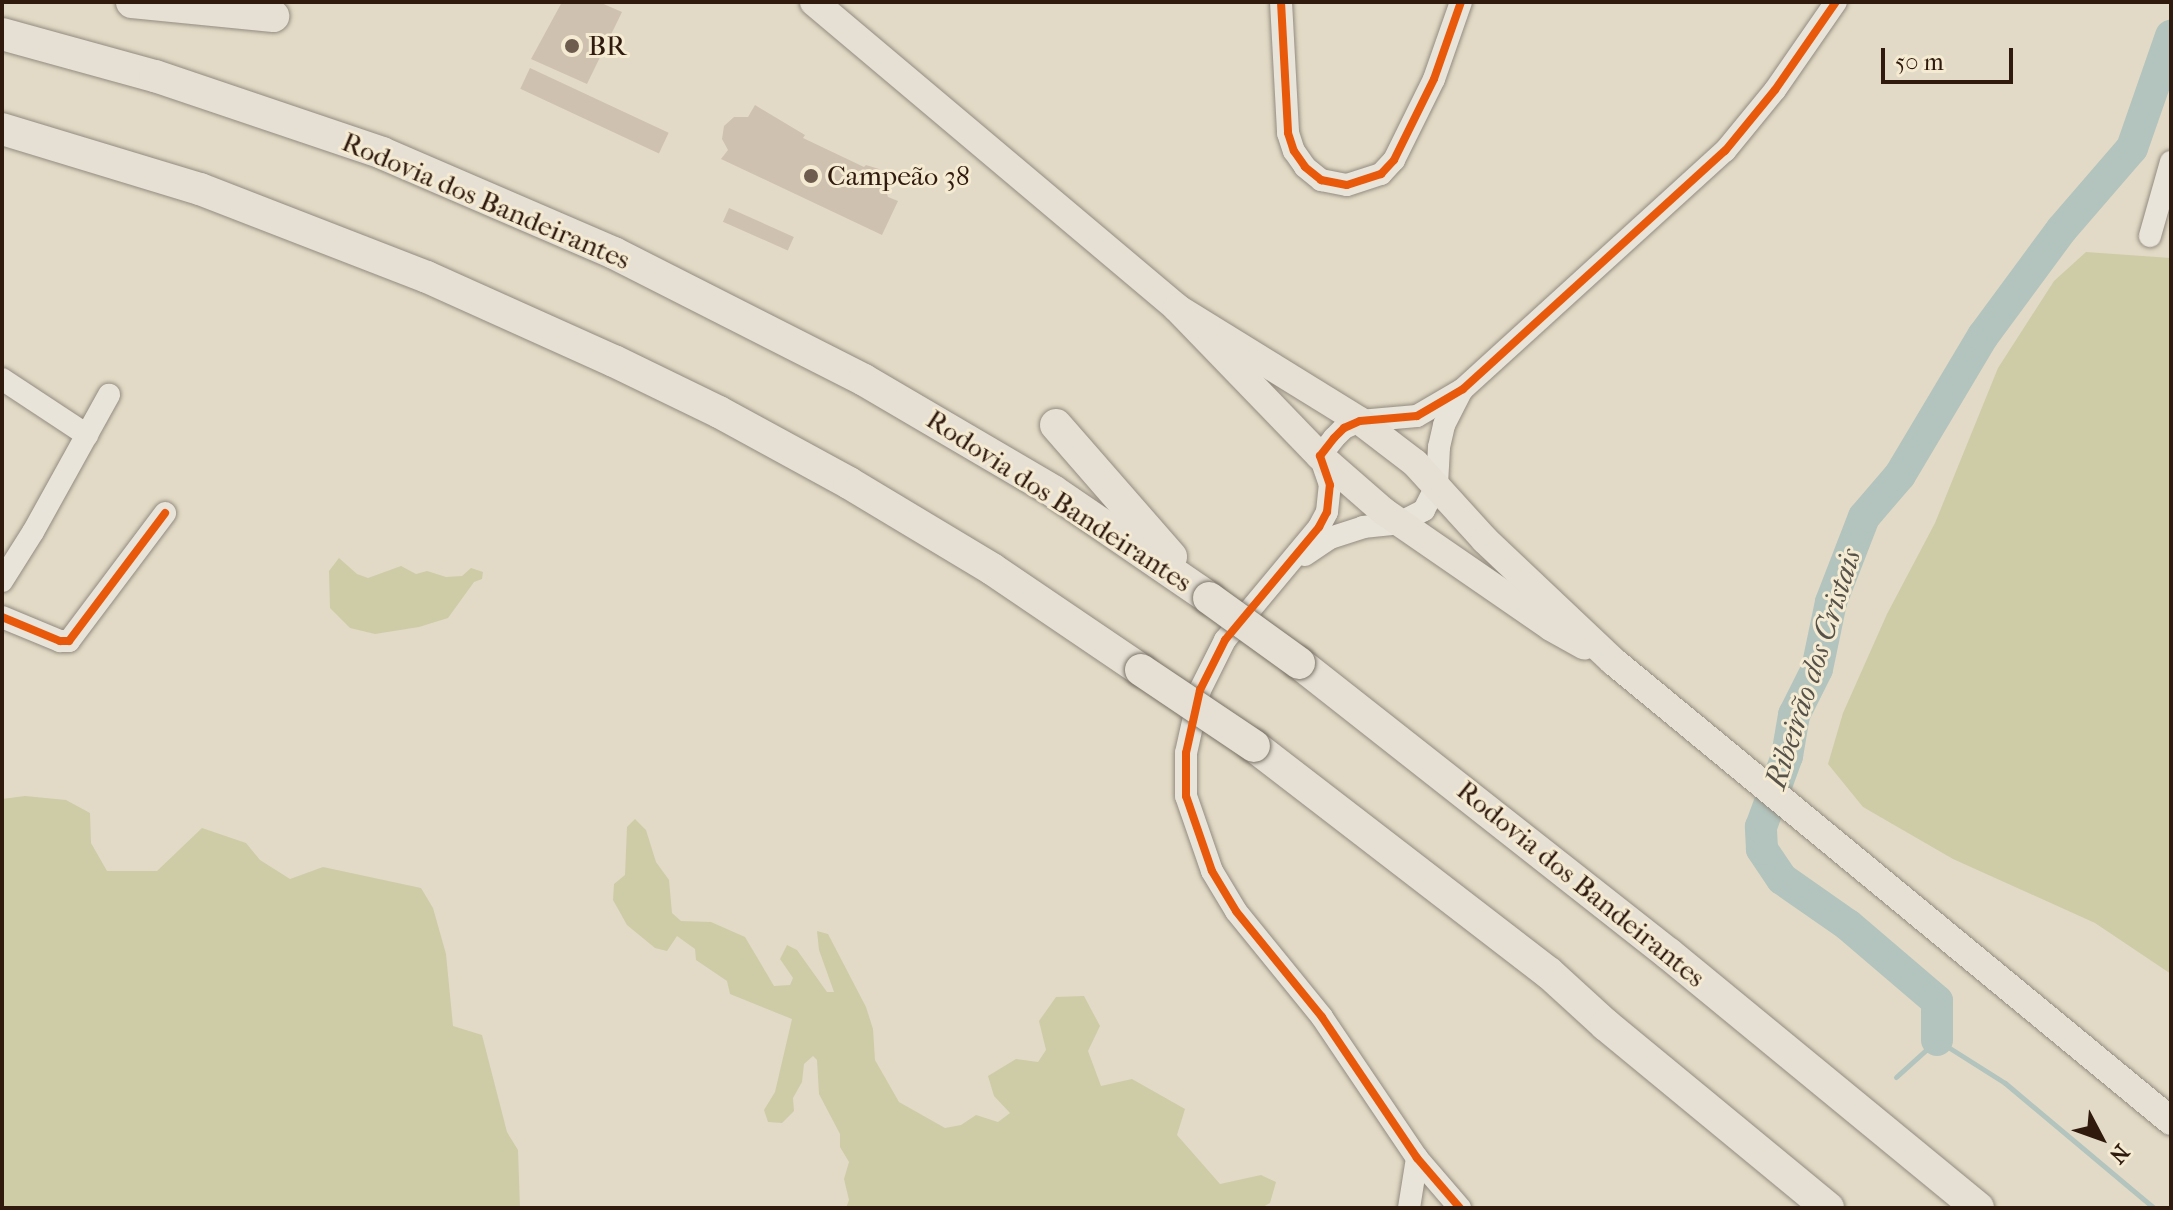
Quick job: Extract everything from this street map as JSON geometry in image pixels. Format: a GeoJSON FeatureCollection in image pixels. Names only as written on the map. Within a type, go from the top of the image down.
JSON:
{"type":"FeatureCollection","features":[{"type":"Feature","properties":{"kind":"highway"},"geometry":{"type":"LineString","coordinates":[[132,2],[273,16]]}},
{"type":"Feature","properties":{"kind":"highway","name":"Rodovia dos Bandeirantes"},"geometry":{"type":"LineString","coordinates":[[2,34],[155,76],[382,153],[614,253],[864,380],[1053,491],[1299,663],[1644,934],[1978,1208]]}},
{"type":"Feature","properties":{"kind":"highway"},"geometry":{"type":"LineString","coordinates":[[2,129],[200,189],[427,277],[719,412],[849,483],[992,569],[1254,746],[1549,973],[1606,1025],[1828,1208]]}},
{"type":"Feature","properties":{"kind":"highway"},"geometry":{"type":"LineString","coordinates":[[1056,425],[1206,596]]}},
{"type":"Feature","properties":{"kind":"main road"},"geometry":{"type":"LineString","coordinates":[[814,2],[1177,308],[1320,456],[1399,523],[1551,627],[1613,661]]}},
{"type":"Feature","properties":{"kind":"main road"},"geometry":{"type":"LineString","coordinates":[[1177,308],[1360,421],[1415,463],[1485,540],[1613,661],[2171,1121]]}},
{"type":"Feature","properties":{"kind":"street"},"geometry":{"type":"LineString","coordinates":[[1281,2],[1288,133],[1294,151],[1321,180],[1347,185],[1381,174],[1412,129],[1440,66],[1461,2]]}},
{"type":"Feature","properties":{"kind":"street"},"geometry":{"type":"LineString","coordinates":[[1460,1208],[1417,1158],[1322,1017],[1236,911],[1212,871],[1186,796],[1186,753],[1200,690],[1225,640],[1278,572],[1319,527],[1327,512],[1330,485],[1320,456],[1344,428],[1360,421],[1417,416],[1463,389],[1725,151],[1768,99],[1836,2]]}},
{"type":"Feature","properties":{"kind":"street"},"geometry":{"type":"LineString","coordinates":[[2150,236],[2171,162]]}},
{"type":"Feature","properties":{"kind":"street"},"geometry":{"type":"LineString","coordinates":[[2,379],[87,435]]}},
{"type":"Feature","properties":{"kind":"street"},"geometry":{"type":"LineString","coordinates":[[1278,572],[1330,538],[1363,527],[1399,523],[1424,510],[1437,485],[1439,447],[1444,425],[1463,389]]}},
{"type":"Feature","properties":{"kind":"street"},"geometry":{"type":"LineString","coordinates":[[2,581],[109,395]]}},
{"type":"Feature","properties":{"kind":"street"},"geometry":{"type":"LineString","coordinates":[[2,617],[60,641],[69,641],[165,513]]}},
{"type":"Feature","properties":{"kind":"street"},"geometry":{"type":"LineString","coordinates":[[1409,1208],[1417,1158]]}},
{"type":"Feature","properties":{"kind":"green space"},"geometry":{"type":"Polygon","coordinates":[[[2086,252],[2171,258],[2171,974],[2095,923],[1953,859],[1863,807],[1828,764],[1843,713],[1887,614],[1935,523],[1998,368],[2054,281],[2086,252]]]}},
{"type":"Feature","properties":{"kind":"green space"},"geometry":{"type":"Polygon","coordinates":[[[339,558],[357,574],[368,578],[401,566],[416,574],[427,571],[446,577],[462,576],[471,568],[483,572],[482,579],[474,582],[448,618],[419,627],[375,634],[350,628],[330,608],[329,571],[339,558]]]}},
{"type":"Feature","properties":{"kind":"green space"},"geometry":{"type":"Polygon","coordinates":[[[25,796],[66,800],[90,813],[91,843],[107,871],[157,871],[202,828],[246,843],[260,860],[290,879],[323,867],[421,888],[433,908],[446,954],[453,1026],[482,1035],[507,1132],[518,1150],[520,1208],[2,1208],[2,799],[25,796]]]}},
{"type":"Feature","properties":{"kind":"green space"},"geometry":{"type":"Polygon","coordinates":[[[635,819],[646,830],[656,862],[669,880],[672,913],[681,921],[711,922],[745,937],[774,986],[790,985],[793,978],[780,959],[787,945],[797,950],[827,992],[834,992],[819,950],[817,931],[828,934],[866,1007],[873,1029],[875,1060],[899,1102],[945,1128],[961,1125],[976,1115],[998,1122],[1010,1113],[994,1096],[988,1076],[1016,1059],[1038,1062],[1046,1050],[1039,1021],[1056,997],[1084,996],[1100,1026],[1088,1051],[1101,1086],[1132,1079],[1185,1109],[1177,1135],[1220,1184],[1261,1175],[1276,1182],[1270,1203],[1261,1208],[846,1208],[849,1200],[844,1179],[849,1162],[840,1147],[840,1134],[819,1094],[817,1060],[813,1056],[804,1064],[802,1082],[793,1098],[794,1111],[782,1123],[768,1122],[764,1110],[775,1092],[792,1019],[730,994],[727,981],[696,960],[695,949],[677,936],[667,951],[655,948],[627,925],[613,900],[614,884],[625,875],[627,827],[635,819]]]}},
{"type":"Feature","properties":{"kind":"building","name":"BR"},"geometry":{"type":"Polygon","coordinates":[[[562,2],[599,2],[622,12],[587,84],[531,59],[562,2]]]}},
{"type":"Feature","properties":{"kind":"building","name":"BR"},"geometry":{"type":"Polygon","coordinates":[[[530,68],[669,133],[659,154],[520,89],[530,68]]]}},
{"type":"Feature","properties":{"kind":"building","name":"Campeão 38"},"geometry":{"type":"Polygon","coordinates":[[[755,105],[805,135],[803,138],[864,167],[879,169],[888,197],[898,201],[882,235],[721,159],[728,150],[722,139],[724,126],[734,117],[748,117],[755,105]]]}},
{"type":"Feature","properties":{"kind":"building"},"geometry":{"type":"Polygon","coordinates":[[[729,208],[794,237],[788,251],[723,222],[729,208]]]}},
{"type":"Feature","properties":{"kind":"waterway","name":"Ribeirão dos Cristais"},"geometry":{"type":"LineString","coordinates":[[1937,1040],[1937,1001],[1848,925],[1782,879],[1762,849],[1761,827],[1787,756],[1794,715],[1817,669],[1831,602],[1864,517],[1900,475],[1983,336],[2062,229],[2132,148],[2171,36]]}},
{"type":"Feature","properties":{"kind":"waterway","name":"Ribeirão dos Cristais"},"geometry":{"type":"LineString","coordinates":[[1896,1077],[1937,1040],[2005,1083],[2154,1208]]}},
{"type":"Feature","properties":{"kind":"cycle path"},"geometry":{"type":"LineString","coordinates":[[1281,2],[1288,133],[1294,151],[1305,167],[1321,180],[1347,185],[1381,174],[1394,160],[1434,79],[1461,2]]}},
{"type":"Feature","properties":{"kind":"cycle path"},"geometry":{"type":"LineString","coordinates":[[1460,1208],[1417,1158],[1322,1017],[1236,911],[1212,871],[1186,796],[1186,753],[1200,690],[1225,640],[1319,527],[1327,512],[1330,485],[1320,456],[1334,438],[1344,428],[1360,421],[1417,416],[1463,389],[1725,151],[1775,90],[1836,2]]}},
{"type":"Feature","properties":{"kind":"cycle path"},"geometry":{"type":"LineString","coordinates":[[2,617],[60,641],[69,641],[165,513]]}},
{"type":"Feature","properties":{"kind":"place","name":"BR"},"geometry":{"type":"Point","coordinates":[572,46]}},
{"type":"Feature","properties":{"kind":"place","name":"Campeão 38"},"geometry":{"type":"Point","coordinates":[811,176]}}]}
